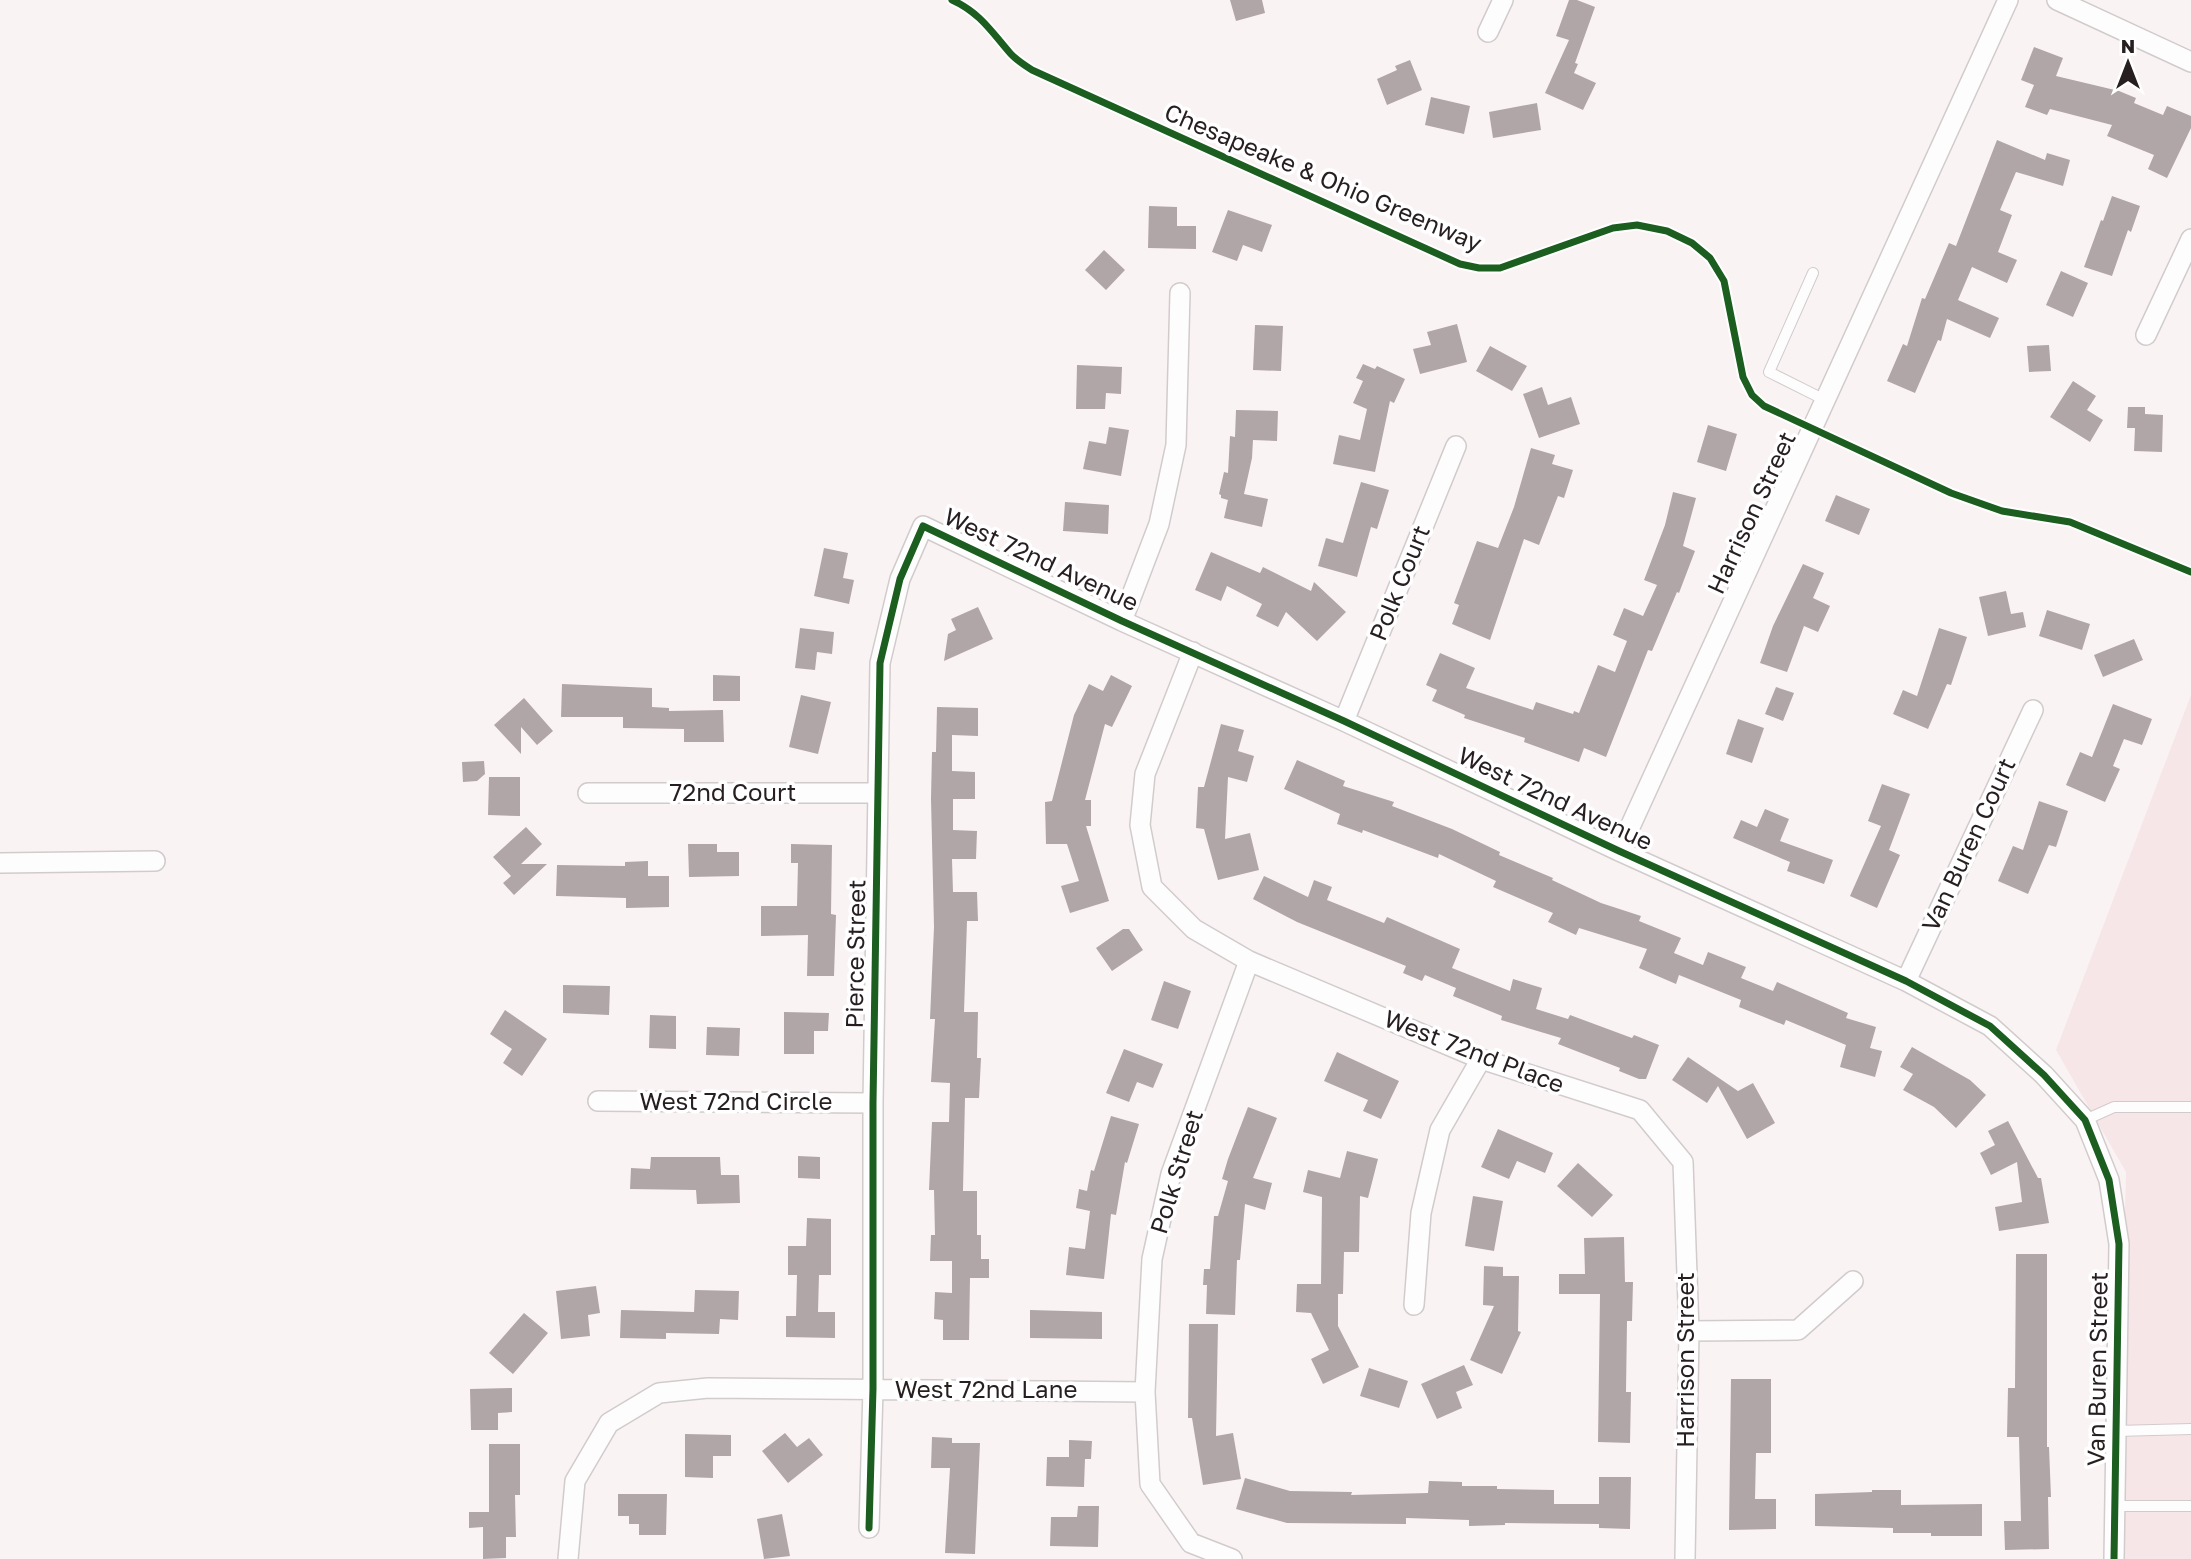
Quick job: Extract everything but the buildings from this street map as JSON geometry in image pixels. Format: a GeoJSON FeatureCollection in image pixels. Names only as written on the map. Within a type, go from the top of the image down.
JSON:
{"type":"FeatureCollection","features":[{"type":"Feature","properties":{"kind":"street"},"geometry":{"type":"LineString","coordinates":[[1488,32],[1503,0]]}},
{"type":"Feature","properties":{"kind":"street","name":"Harrison Street"},"geometry":{"type":"LineString","coordinates":[[1619,851],[2008,0]]}},
{"type":"Feature","properties":{"kind":"street"},"geometry":{"type":"LineString","coordinates":[[2057,0],[2191,62]]}},
{"type":"Feature","properties":{"kind":"street"},"geometry":{"type":"LineString","coordinates":[[2146,335],[2191,239]]}},
{"type":"Feature","properties":{"kind":"street"},"geometry":{"type":"LineString","coordinates":[[1122,621],[1159,524],[1176,445],[1180,293]]}},
{"type":"Feature","properties":{"kind":"street","name":"Polk Court"},"geometry":{"type":"LineString","coordinates":[[1344,721],[1456,446]]}},
{"type":"Feature","properties":{"kind":"street","name":"West 72nd Avenue"},"geometry":{"type":"LineString","coordinates":[[923,526],[1122,621],[1906,981],[1990,1026],[2044,1075],[2085,1120],[2109,1180]]}},
{"type":"Feature","properties":{"kind":"street","name":"Pierce Street"},"geometry":{"type":"LineString","coordinates":[[869,1528],[873,1389],[873,1103],[880,663],[900,579],[923,526]]}},
{"type":"Feature","properties":{"kind":"street","name":"West 72nd Place"},"geometry":{"type":"LineString","coordinates":[[1193,652],[1145,774],[1140,825],[1152,887],[1194,929],[1249,961],[1481,1059],[1640,1111],[1683,1162]]}},
{"type":"Feature","properties":{"kind":"street","name":"Van Buren Court"},"geometry":{"type":"LineString","coordinates":[[1906,981],[2033,710]]}},
{"type":"Feature","properties":{"kind":"street","name":"72nd Court"},"geometry":{"type":"LineString","coordinates":[[588,793],[878,793]]}},
{"type":"Feature","properties":{"kind":"street"},"geometry":{"type":"LineString","coordinates":[[0,863],[155,861]]}},
{"type":"Feature","properties":{"kind":"street","name":"Polk Street"},"geometry":{"type":"LineString","coordinates":[[1232,1559],[1191,1543],[1150,1484],[1145,1392],[1152,1259],[1171,1174],[1249,961]]}},
{"type":"Feature","properties":{"kind":"street"},"geometry":{"type":"LineString","coordinates":[[1414,1305],[1421,1213],[1440,1130],[1481,1059]]}},
{"type":"Feature","properties":{"kind":"street","name":"West 72nd Circle"},"geometry":{"type":"LineString","coordinates":[[598,1101],[873,1103]]}},
{"type":"Feature","properties":{"kind":"street","name":"Harrison Street"},"geometry":{"type":"LineString","coordinates":[[1683,1162],[1689,1331],[1685,1559]]}},
{"type":"Feature","properties":{"kind":"street","name":"Van Buren Street"},"geometry":{"type":"LineString","coordinates":[[2109,1180],[2119,1244],[2114,1559]]}},
{"type":"Feature","properties":{"kind":"street"},"geometry":{"type":"LineString","coordinates":[[1689,1331],[1798,1330],[1853,1281]]}},
{"type":"Feature","properties":{"kind":"street","name":"West 72nd Lane"},"geometry":{"type":"LineString","coordinates":[[568,1559],[575,1481],[609,1423],[659,1393],[708,1388],[1145,1392]]}},
{"type":"Feature","properties":{"kind":"lane"},"geometry":{"type":"LineString","coordinates":[[1813,274],[1769,372],[1825,400]]}},
{"type":"Feature","properties":{"kind":"lane"},"geometry":{"type":"LineString","coordinates":[[2085,1120],[2114,1107],[2191,1107]]}},
{"type":"Feature","properties":{"kind":"lane"},"geometry":{"type":"LineString","coordinates":[[2116,1431],[2191,1429]]}},
{"type":"Feature","properties":{"kind":"lane"},"geometry":{"type":"LineString","coordinates":[[2115,1506],[2191,1506]]}},
{"type":"Feature","properties":{"kind":"shaded area"},"geometry":{"type":"Polygon","coordinates":[[[2191,695],[2191,1559],[2116,1559],[2126,1172],[2056,1050],[2191,695]]]}},
{"type":"Feature","properties":{"kind":"cycle path","name":"Chesapeake & Ohio Greenway"},"geometry":{"type":"LineString","coordinates":[[952,0],[977,16],[1012,56],[1032,70],[1460,264],[1500,268],[1613,228],[1637,225],[1667,231],[1692,243],[1710,258],[1724,281],[1743,377],[1752,395],[1764,406],[1951,493],[2002,511],[2070,522],[2191,572]]}},
{"type":"Feature","properties":{"kind":"cycle path"},"geometry":{"type":"LineString","coordinates":[[869,1528],[873,1389],[873,1103],[880,663],[900,579],[923,526],[1122,621],[1906,981],[1990,1026],[2044,1075],[2085,1120],[2109,1180],[2119,1244],[2114,1559]]}}]}
